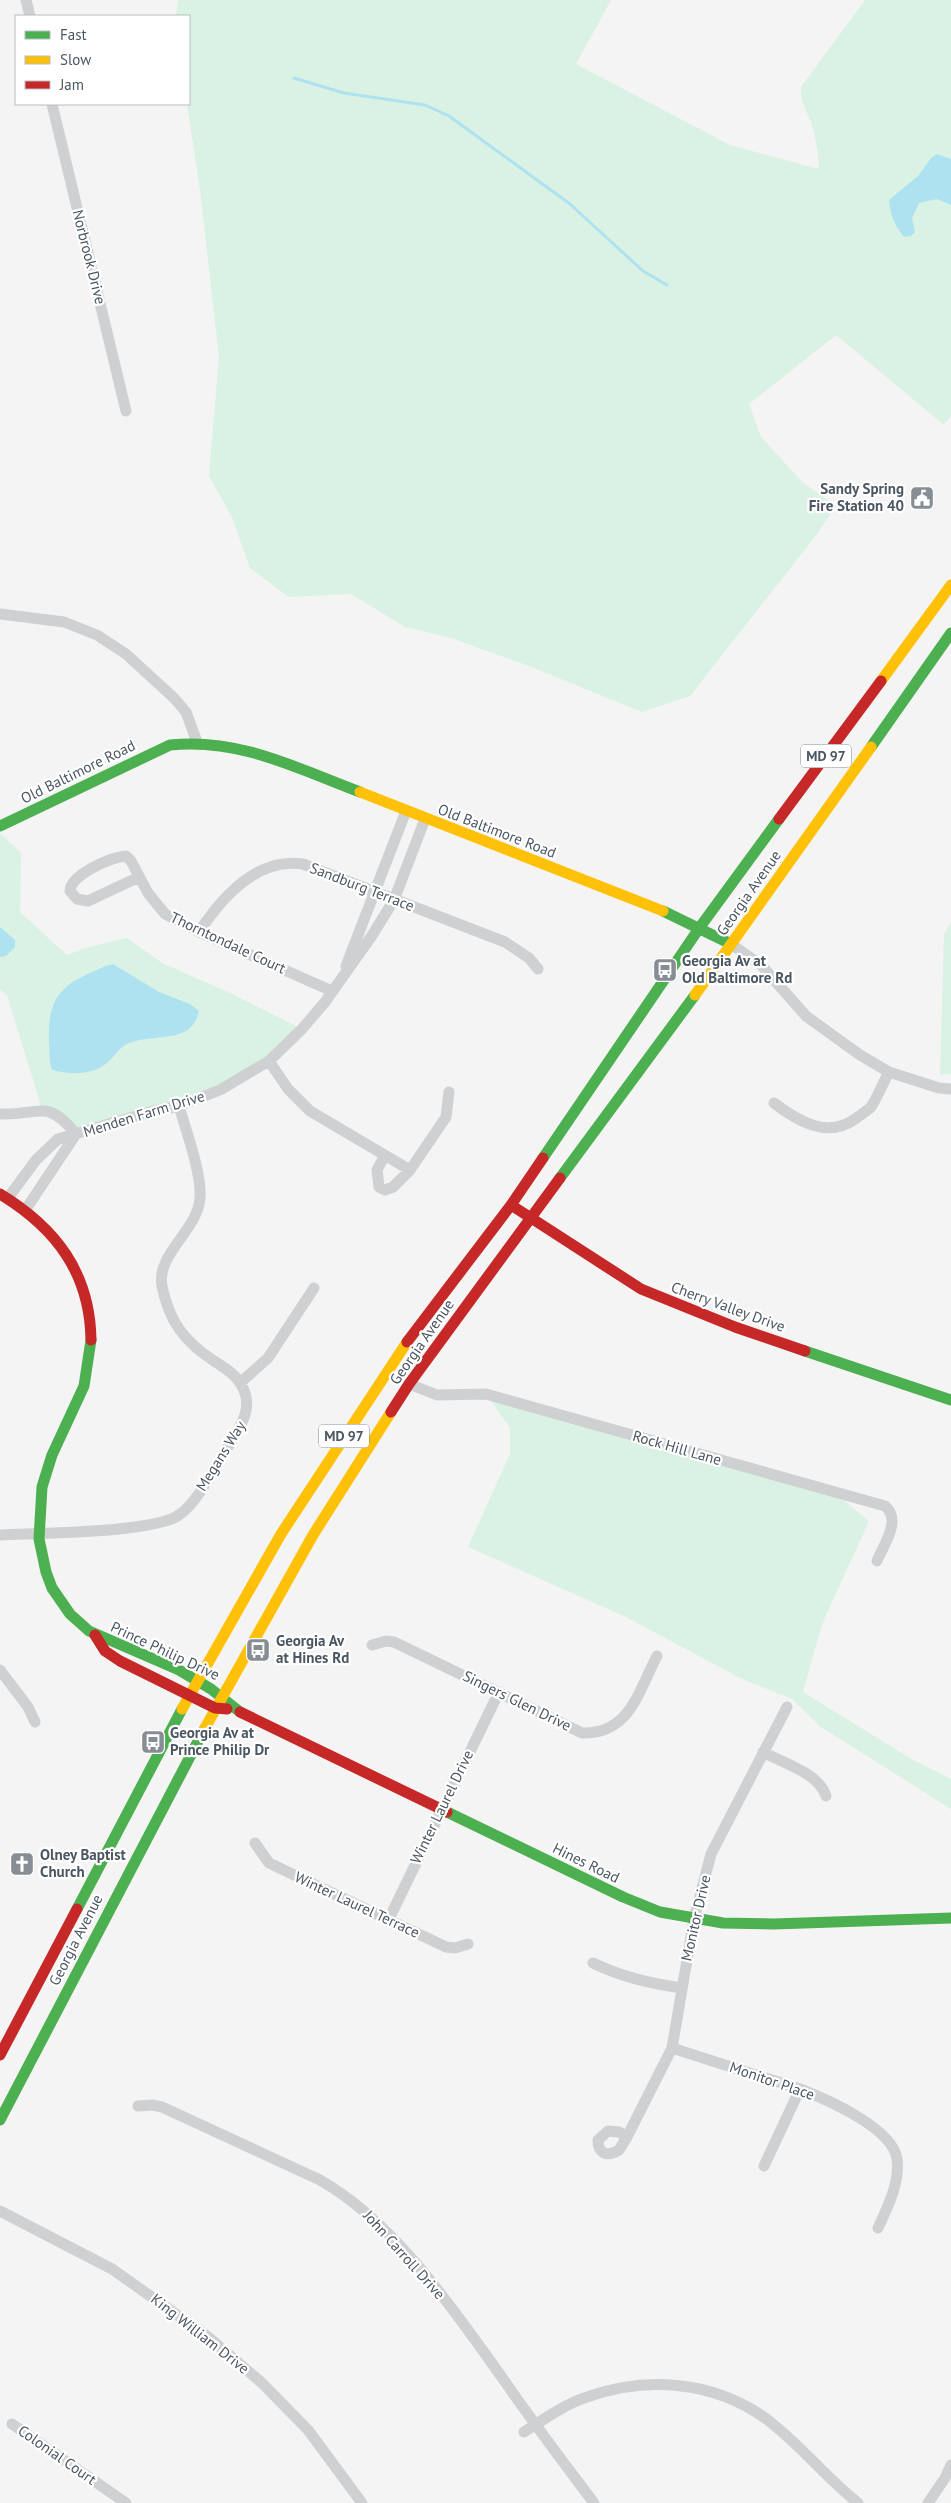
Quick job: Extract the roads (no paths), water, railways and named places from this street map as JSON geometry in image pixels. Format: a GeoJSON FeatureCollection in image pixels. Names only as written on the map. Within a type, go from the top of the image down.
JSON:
{"type":"FeatureCollection","features":[{"type":"Feature","properties":{"kind":"main road","name":"Georgia Avenue"},"geometry":{"type":"LineString","coordinates":[[0,2055],[197,1681],[281,1534],[340,1442],[402,1348],[511,1204],[700,927],[951,585]]}},
{"type":"Feature","properties":{"kind":"main road","name":"Georgia Avenue"},"geometry":{"type":"LineString","coordinates":[[0,2120],[222,1695],[313,1535],[409,1384],[731,944],[951,633]]}},
{"type":"Feature","properties":{"kind":"main road","name":"Old Baltimore Road"},"geometry":{"type":"LineString","coordinates":[[0,826],[170,745],[220,742],[254,751],[700,927],[731,944]]}},
{"type":"Feature","properties":{"kind":"main road","name":"Prince Philip Drive"},"geometry":{"type":"LineString","coordinates":[[4,1196],[26,1209],[53,1235],[73,1264],[82,1282],[92,1326],[91,1353],[87,1376],[51,1457],[43,1482],[39,1510],[39,1532],[44,1563],[53,1589],[69,1613],[95,1635],[197,1681],[222,1695]]}},
{"type":"Feature","properties":{"kind":"main road","name":"Cherry Valley Drive"},"geometry":{"type":"LineString","coordinates":[[511,1204],[641,1289],[688,1310],[951,1400]]}},
{"type":"Feature","properties":{"kind":"main road","name":"Prince Philip Drive"},"geometry":{"type":"LineString","coordinates":[[95,1635],[105,1651],[112,1656],[215,1708]]}},
{"type":"Feature","properties":{"kind":"main road","name":"Hines Road"},"geometry":{"type":"LineString","coordinates":[[222,1695],[237,1710],[623,1897],[660,1912],[723,1923],[774,1924],[951,1918]]}},
{"type":"Feature","properties":{"kind":"main road","name":"Hines Road"},"geometry":{"type":"LineString","coordinates":[[215,1708],[237,1710]]}},
{"type":"Feature","properties":{"kind":"street"},"geometry":{"type":"LineString","coordinates":[[26,0],[30,15]]}},
{"type":"Feature","properties":{"kind":"street","name":"Norbrook Drive"},"geometry":{"type":"LineString","coordinates":[[52,105],[126,411]]}},
{"type":"Feature","properties":{"kind":"street"},"geometry":{"type":"LineString","coordinates":[[0,614],[64,622],[97,635],[126,654],[174,698],[186,712],[197,742]]}},
{"type":"Feature","properties":{"kind":"street","name":"Menden Farm Drive"},"geometry":{"type":"LineString","coordinates":[[343,975],[406,811]]}},
{"type":"Feature","properties":{"kind":"street","name":"Menden Farm Drive"},"geometry":{"type":"LineString","coordinates":[[4,1196],[47,1148],[58,1139],[153,1111],[179,1106],[220,1090],[269,1061],[302,1030],[332,991],[394,900],[425,819]]}},
{"type":"Feature","properties":{"kind":"street","name":"Thorntondale Court"},"geometry":{"type":"LineString","coordinates":[[139,877],[88,901],[77,899],[70,891],[72,882],[78,877],[120,856],[129,858],[148,893],[165,914],[199,932],[332,991]]}},
{"type":"Feature","properties":{"kind":"street","name":"Sandburg Terrace"},"geometry":{"type":"LineString","coordinates":[[199,932],[216,906],[227,894],[257,874],[279,863],[303,864],[505,942],[529,958],[538,969]]}},
{"type":"Feature","properties":{"kind":"street","name":"Old Baltimore Road"},"geometry":{"type":"LineString","coordinates":[[731,944],[761,965],[806,1016],[860,1055],[889,1072],[939,1088],[951,1089]]}},
{"type":"Feature","properties":{"kind":"street"},"geometry":{"type":"LineString","coordinates":[[269,1061],[288,1089],[310,1111],[410,1170]]}},
{"type":"Feature","properties":{"kind":"street"},"geometry":{"type":"LineString","coordinates":[[774,1104],[792,1117],[811,1126],[828,1128],[847,1125],[870,1108],[889,1072]]}},
{"type":"Feature","properties":{"kind":"street"},"geometry":{"type":"LineString","coordinates":[[385,1155],[377,1170],[379,1187],[385,1190],[394,1187],[410,1170],[446,1117],[449,1092]]}},
{"type":"Feature","properties":{"kind":"street"},"geometry":{"type":"LineString","coordinates":[[179,1106],[199,1183],[200,1199],[196,1215],[163,1268],[162,1285],[175,1324],[183,1337],[240,1383],[268,1358],[314,1288]]}},
{"type":"Feature","properties":{"kind":"street"},"geometry":{"type":"LineString","coordinates":[[0,1114],[13,1115],[42,1110],[55,1113],[65,1120],[76,1134]]}},
{"type":"Feature","properties":{"kind":"street","name":"Menden Farm Drive"},"geometry":{"type":"LineString","coordinates":[[26,1209],[76,1134]]}},
{"type":"Feature","properties":{"kind":"street","name":"Megans Way"},"geometry":{"type":"LineString","coordinates":[[0,1535],[157,1524],[180,1514],[191,1502],[244,1423],[247,1405],[240,1383]]}},
{"type":"Feature","properties":{"kind":"street","name":"Rock Hill Lane"},"geometry":{"type":"LineString","coordinates":[[409,1384],[437,1395],[486,1394],[885,1506],[892,1512],[894,1520],[877,1561]]}},
{"type":"Feature","properties":{"kind":"street","name":"Singers Glen Drive"},"geometry":{"type":"LineString","coordinates":[[372,1645],[386,1641],[394,1642],[582,1733],[598,1733],[611,1729],[626,1717],[657,1656]]}},
{"type":"Feature","properties":{"kind":"street"},"geometry":{"type":"LineString","coordinates":[[0,1670],[28,1707],[35,1722]]}},
{"type":"Feature","properties":{"kind":"street","name":"Winter Laurel Drive"},"geometry":{"type":"LineString","coordinates":[[388,1920],[498,1694]]}},
{"type":"Feature","properties":{"kind":"street","name":"Monitor Drive"},"geometry":{"type":"LineString","coordinates":[[627,2137],[672,2048],[694,1919],[711,1854],[786,1707]]}},
{"type":"Feature","properties":{"kind":"street"},"geometry":{"type":"LineString","coordinates":[[763,1752],[816,1780],[823,1787],[826,1796]]}},
{"type":"Feature","properties":{"kind":"street","name":"Winter Laurel Terrace"},"geometry":{"type":"LineString","coordinates":[[255,1844],[269,1863],[388,1920],[446,1947],[456,1948],[468,1944]]}},
{"type":"Feature","properties":{"kind":"street"},"geometry":{"type":"LineString","coordinates":[[593,1963],[626,1978],[681,1988]]}},
{"type":"Feature","properties":{"kind":"street","name":"Monitor Place"},"geometry":{"type":"LineString","coordinates":[[672,2048],[800,2089],[817,2096],[877,2129],[897,2156],[897,2173],[890,2201],[878,2228]]}},
{"type":"Feature","properties":{"kind":"street"},"geometry":{"type":"LineString","coordinates":[[764,2166],[800,2089]]}},
{"type":"Feature","properties":{"kind":"street","name":"John Carroll Drive"},"geometry":{"type":"LineString","coordinates":[[138,2106],[152,2105],[162,2107],[343,2192],[367,2213],[419,2268],[465,2326],[535,2425],[594,2503]]}},
{"type":"Feature","properties":{"kind":"street","name":"King William Drive"},"geometry":{"type":"LineString","coordinates":[[0,2211],[112,2270],[207,2336],[262,2383],[308,2430],[361,2503]]}},
{"type":"Feature","properties":{"kind":"street"},"geometry":{"type":"LineString","coordinates":[[524,2432],[586,2397],[626,2386],[663,2384],[704,2390],[742,2404],[765,2418],[858,2503]]}},
{"type":"Feature","properties":{"kind":"street","name":"Colonial Court"},"geometry":{"type":"LineString","coordinates":[[12,2424],[126,2503]]}},
{"type":"Feature","properties":{"kind":"street"},"geometry":{"type":"LineString","coordinates":[[928,2503],[945,2478],[951,2465]]}},
{"type":"Feature","properties":{"kind":"water"},"geometry":{"type":"Polygon","coordinates":[[[937,154],[951,159],[951,205],[937,199],[919,203],[912,218],[915,232],[911,236],[904,237],[894,220],[889,200],[918,176],[931,158],[937,154]]]}},
{"type":"Feature","properties":{"kind":"water"},"geometry":{"type":"Polygon","coordinates":[[[0,927],[15,940],[15,947],[6,956],[0,957],[0,927]]]}},
{"type":"Feature","properties":{"kind":"water"},"geometry":{"type":"Polygon","coordinates":[[[113,964],[159,992],[190,1004],[199,1011],[195,1022],[189,1029],[181,1033],[126,1044],[106,1064],[92,1071],[68,1073],[52,1070],[49,1022],[58,997],[63,990],[80,978],[113,964]]]}},
{"type":"Feature","properties":{"kind":"waterway"},"geometry":{"type":"LineString","coordinates":[[294,78],[344,93],[425,105],[449,116],[570,204],[643,271],[667,285]]}},
{"type":"Feature","properties":{"kind":"place","name":"Sandy Spring Fire Station 40"},"geometry":{"type":"Point","coordinates":[922,498]}},
{"type":"Feature","properties":{"kind":"place","name":"Georgia Av at Old Baltimore Rd"},"geometry":{"type":"Point","coordinates":[665,970]}},
{"type":"Feature","properties":{"kind":"place","name":"Georgia Av at Hines Rd"},"geometry":{"type":"Point","coordinates":[258,1650]}},
{"type":"Feature","properties":{"kind":"place","name":"Georgia Av at Prince Philip Dr"},"geometry":{"type":"Point","coordinates":[153,1742]}},
{"type":"Feature","properties":{"kind":"place","name":"Olney Baptist Church"},"geometry":{"type":"Point","coordinates":[22,1864]}}]}
